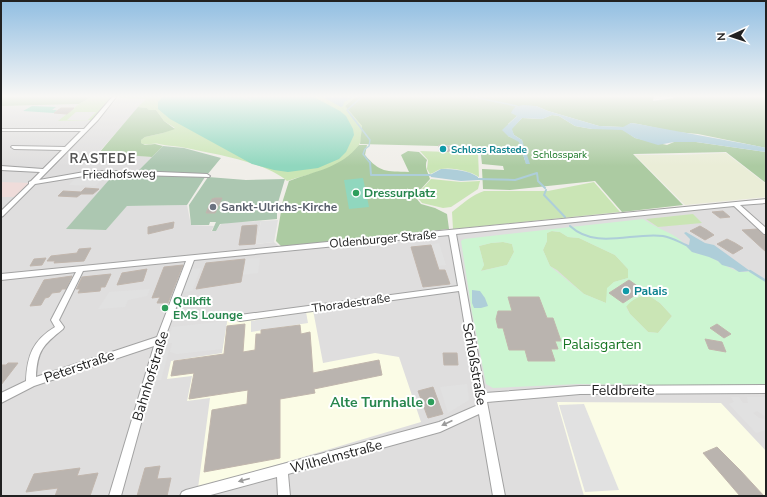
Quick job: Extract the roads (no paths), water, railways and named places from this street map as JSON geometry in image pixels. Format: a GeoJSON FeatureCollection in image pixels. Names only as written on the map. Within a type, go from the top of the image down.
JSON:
{"type":"FeatureCollection","features":[{"type":"Feature","properties":{"kind":"street"},"geometry":{"type":"LineString","coordinates":[[1,215],[95,119]]}},
{"type":"Feature","properties":{"kind":"street"},"geometry":{"type":"LineString","coordinates":[[1,130],[85,130]]}},
{"type":"Feature","properties":{"kind":"street"},"geometry":{"type":"LineString","coordinates":[[1,134],[8,130]]}},
{"type":"Feature","properties":{"kind":"street"},"geometry":{"type":"LineString","coordinates":[[14,147],[65,149]]}},
{"type":"Feature","properties":{"kind":"street"},"geometry":{"type":"LineString","coordinates":[[1,168],[44,171]]}},
{"type":"Feature","properties":{"kind":"street","name":"Friedhofsweg"},"geometry":{"type":"LineString","coordinates":[[31,183],[90,173],[208,176]]}},
{"type":"Feature","properties":{"kind":"street","name":"Oldenburger Straße"},"geometry":{"type":"LineString","coordinates":[[1,277],[766,201]]}},
{"type":"Feature","properties":{"kind":"street"},"geometry":{"type":"LineString","coordinates":[[734,204],[766,232]]}},
{"type":"Feature","properties":{"kind":"street","name":"Schloßstraße"},"geometry":{"type":"LineString","coordinates":[[452,233],[499,496]]}},
{"type":"Feature","properties":{"kind":"street","name":"Bahnhofstraße"},"geometry":{"type":"LineString","coordinates":[[115,496],[160,340],[192,258]]}},
{"type":"Feature","properties":{"kind":"street"},"geometry":{"type":"LineString","coordinates":[[31,383],[31,372],[35,352],[44,340],[59,328],[56,320],[81,269]]}},
{"type":"Feature","properties":{"kind":"street","name":"Thoradestraße"},"geometry":{"type":"LineString","coordinates":[[240,318],[462,288]]}},
{"type":"Feature","properties":{"kind":"street","name":"Peterstraße"},"geometry":{"type":"LineString","coordinates":[[1,398],[31,383],[101,358],[160,340]]}},
{"type":"Feature","properties":{"kind":"street","name":"Feldbreite"},"geometry":{"type":"LineString","coordinates":[[481,398],[580,390],[712,390],[766,388]]}},
{"type":"Feature","properties":{"kind":"street","name":"Wilhelmstraße"},"geometry":{"type":"LineString","coordinates":[[186,496],[440,427],[476,410],[483,409]]}},
{"type":"Feature","properties":{"kind":"street"},"geometry":{"type":"LineString","coordinates":[[282,470],[284,496]]}},
{"type":"Feature","properties":{"kind":"water"},"geometry":{"type":"Polygon","coordinates":[[[514,119],[521,119],[512,129],[514,135],[522,140],[530,164],[526,164],[519,142],[508,136],[502,130],[514,119]]]}},
{"type":"Feature","properties":{"kind":"water"},"geometry":{"type":"Polygon","coordinates":[[[564,119],[576,119],[599,126],[623,127],[631,123],[638,124],[757,146],[766,148],[766,152],[696,142],[674,142],[658,145],[635,138],[622,130],[592,129],[575,126],[564,119]]]}},
{"type":"Feature","properties":{"kind":"water"},"geometry":{"type":"Polygon","coordinates":[[[441,169],[465,171],[478,177],[478,180],[461,181],[431,177],[430,175],[441,169]]]}},
{"type":"Feature","properties":{"kind":"water"},"geometry":{"type":"Polygon","coordinates":[[[686,232],[705,243],[714,245],[750,271],[739,272],[733,268],[722,265],[718,261],[709,257],[692,252],[685,245],[689,245],[690,239],[684,233],[686,232]]]}},
{"type":"Feature","properties":{"kind":"water"},"geometry":{"type":"Polygon","coordinates":[[[472,290],[480,291],[488,306],[474,308],[472,303],[472,290]]]}},
{"type":"Feature","properties":{"kind":"waterway"},"geometry":{"type":"LineString","coordinates":[[354,119],[370,140],[369,146],[365,149],[363,154],[370,163]]}},
{"type":"Feature","properties":{"kind":"waterway"},"geometry":{"type":"LineString","coordinates":[[370,162],[371,175],[430,175]]}},
{"type":"Feature","properties":{"kind":"waterway"},"geometry":{"type":"LineString","coordinates":[[478,179],[515,180],[537,173],[538,181],[545,188]]}},
{"type":"Feature","properties":{"kind":"waterway"},"geometry":{"type":"LineString","coordinates":[[546,190],[544,195],[565,217]]}},
{"type":"Feature","properties":{"kind":"waterway"},"geometry":{"type":"LineString","coordinates":[[570,226],[580,233],[603,239],[651,235],[672,238],[686,245]]}},
{"type":"Feature","properties":{"kind":"waterway"},"geometry":{"type":"LineString","coordinates":[[750,271],[766,281]]}},
{"type":"Feature","properties":{"kind":"place","name":"Schloss Rastede"},"geometry":{"type":"Point","coordinates":[443,149]}},
{"type":"Feature","properties":{"kind":"place","name":"Dressurplatz"},"geometry":{"type":"Point","coordinates":[356,193]}},
{"type":"Feature","properties":{"kind":"place","name":"Sankt-Ulrichs-Kirche"},"geometry":{"type":"Point","coordinates":[213,207]}},
{"type":"Feature","properties":{"kind":"place","name":"Palais"},"geometry":{"type":"Point","coordinates":[626,291]}},
{"type":"Feature","properties":{"kind":"place","name":"Quikfit EMS Lounge"},"geometry":{"type":"Point","coordinates":[165,308]}},
{"type":"Feature","properties":{"kind":"place","name":"Alte Turnhalle"},"geometry":{"type":"Point","coordinates":[431,402]}},
{"type":"Feature","properties":{"kind":"district","name":"RASTEDE"},"geometry":{"type":"Point","coordinates":[103,158]}},
{"type":"Feature","properties":{"kind":"park label","name":"Schlosspark"},"geometry":{"type":"Point","coordinates":[560,154]}},
{"type":"Feature","properties":{"kind":"park label","name":"Palaisgarten"},"geometry":{"type":"Point","coordinates":[602,344]}}]}
